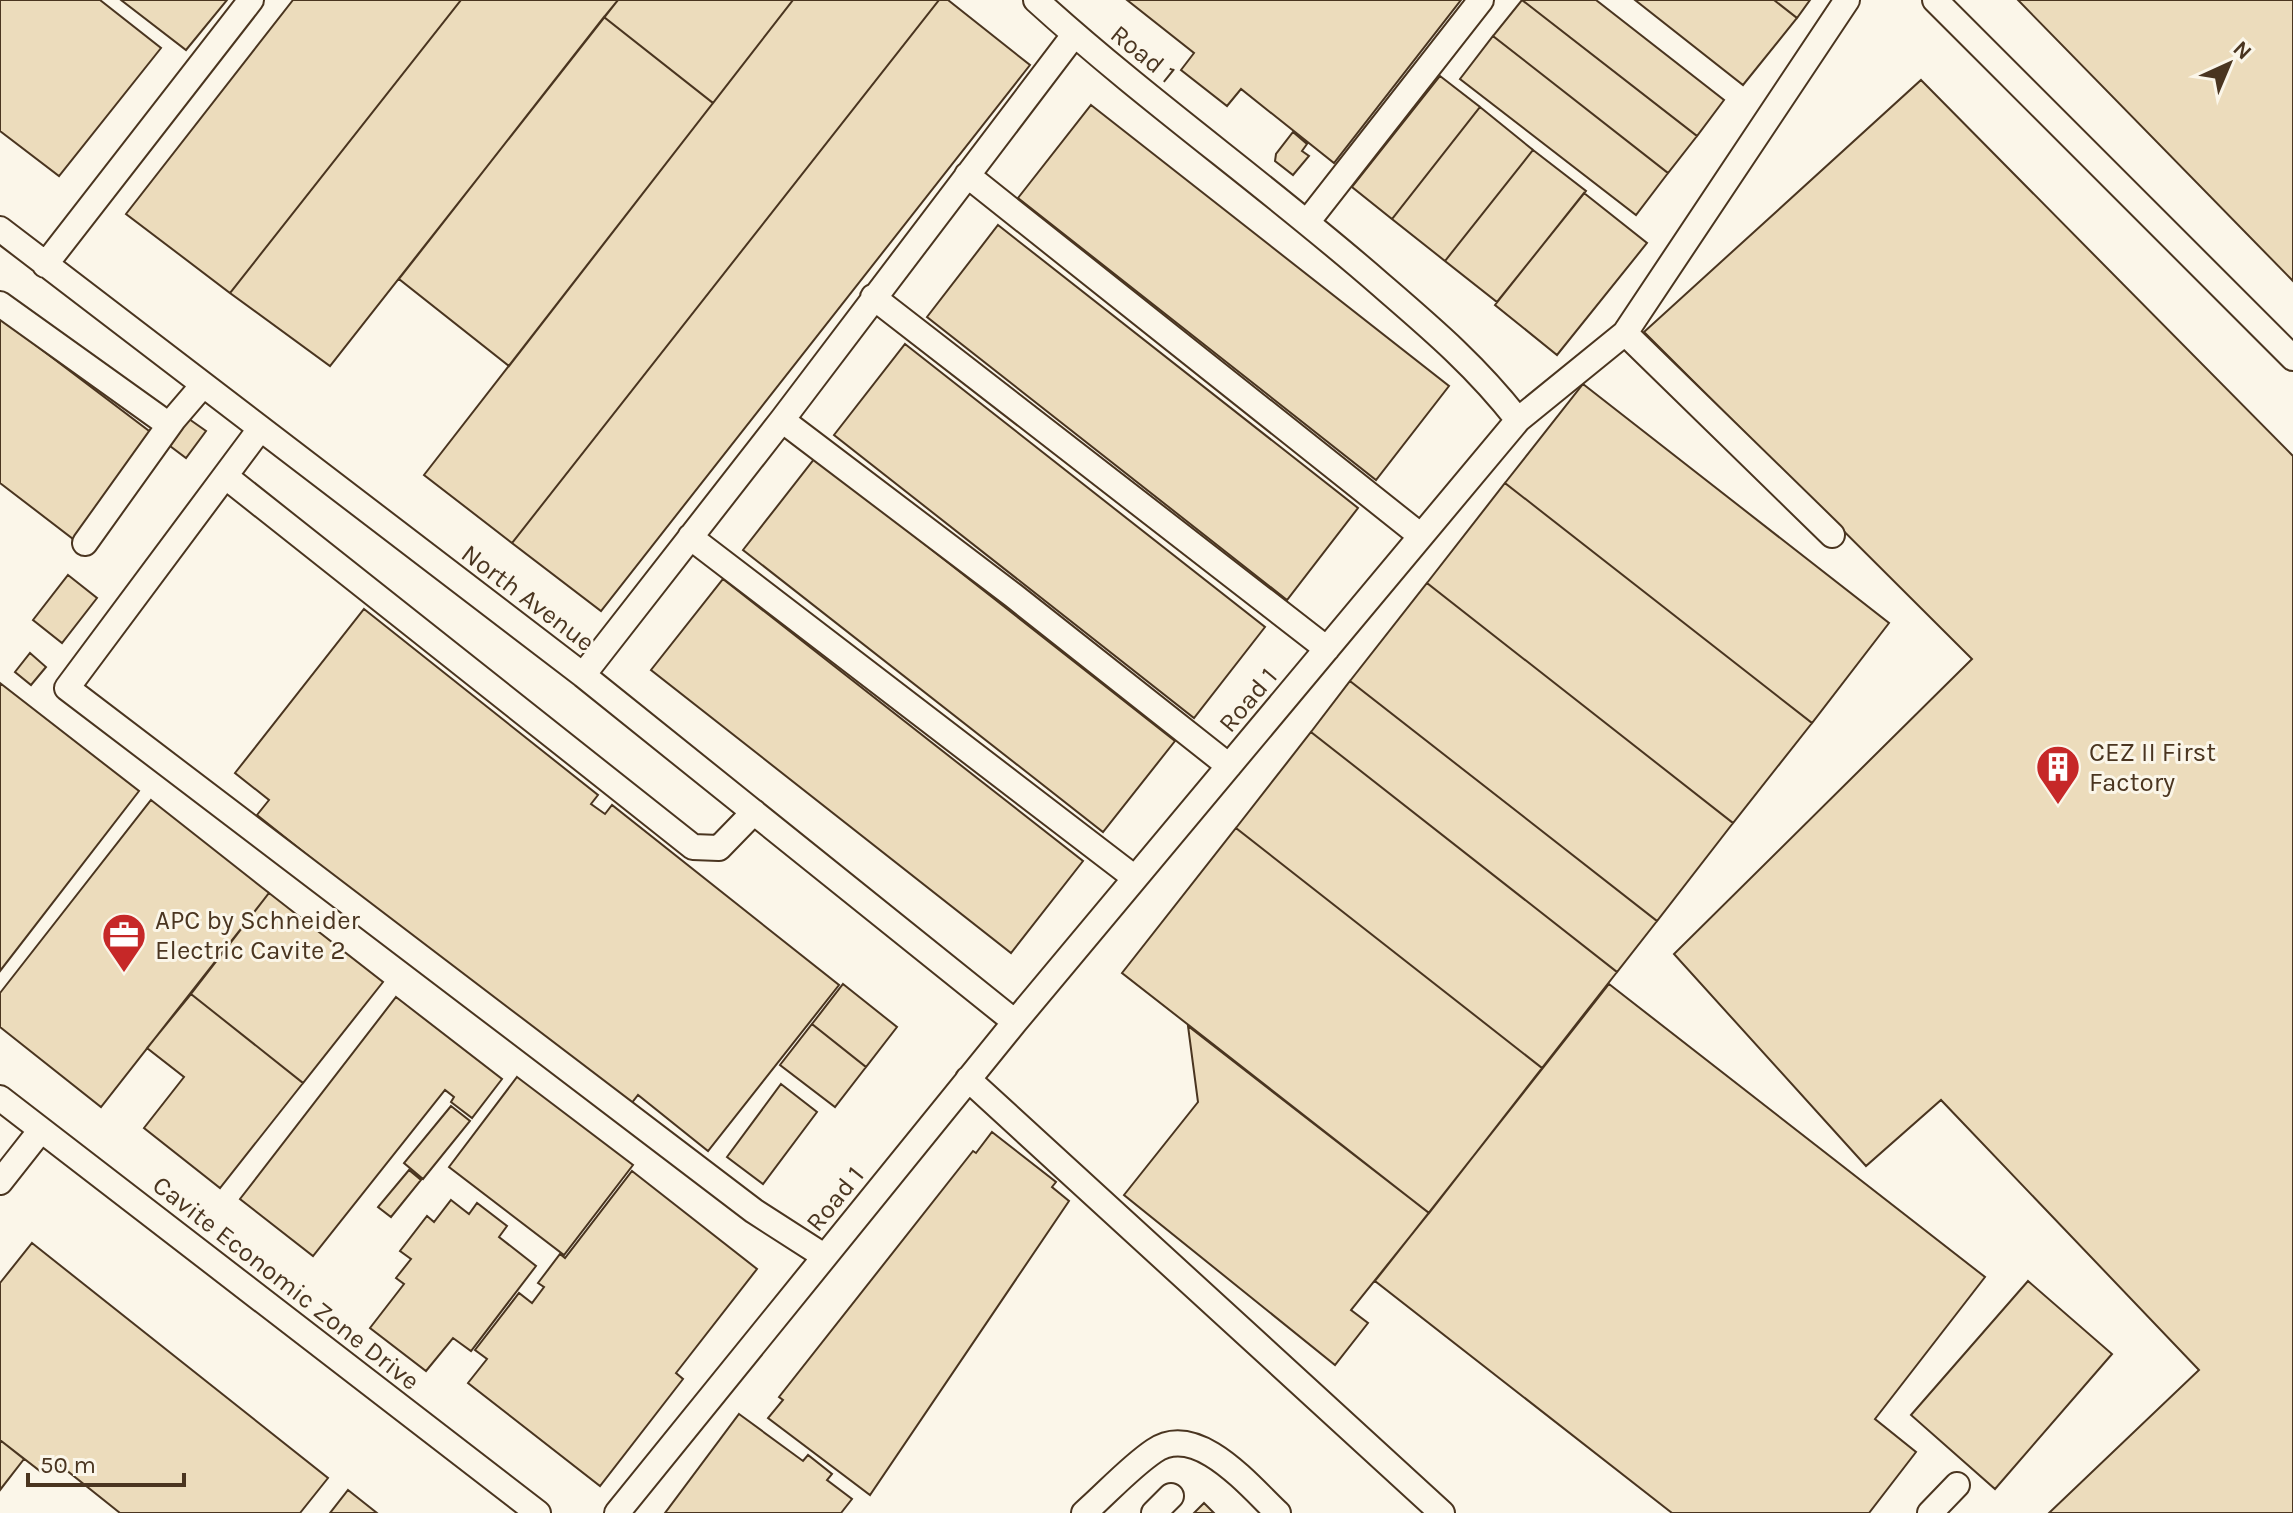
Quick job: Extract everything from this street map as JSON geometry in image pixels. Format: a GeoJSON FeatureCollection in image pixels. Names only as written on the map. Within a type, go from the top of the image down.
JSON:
{"type":"FeatureCollection","features":[{"type":"Feature","properties":{"kind":"street"},"geometry":{"type":"LineString","coordinates":[[45,265],[251,0]]}},
{"type":"Feature","properties":{"kind":"street","name":"Road 1"},"geometry":{"type":"LineString","coordinates":[[617,1513],[968,1079],[1518,420],[1477,369],[1308,221],[1074,35],[1036,0]]}},
{"type":"Feature","properties":{"kind":"street"},"geometry":{"type":"LineString","coordinates":[[1308,221],[1481,0]]}},
{"type":"Feature","properties":{"kind":"street"},"geometry":{"type":"LineString","coordinates":[[1518,420],[1625,333],[1847,0]]}},
{"type":"Feature","properties":{"kind":"street"},"geometry":{"type":"LineString","coordinates":[[1935,0],[2293,358]]}},
{"type":"Feature","properties":{"kind":"street"},"geometry":{"type":"LineString","coordinates":[[583,675],[782,420],[1074,35]]}},
{"type":"Feature","properties":{"kind":"street"},"geometry":{"type":"LineString","coordinates":[[967,175],[1421,536]]}},
{"type":"Feature","properties":{"kind":"street","name":"North Avenue"},"geometry":{"type":"LineString","coordinates":[[0,229],[583,675],[1015,1022]]}},
{"type":"Feature","properties":{"kind":"street"},"geometry":{"type":"LineString","coordinates":[[873,297],[1327,649]]}},
{"type":"Feature","properties":{"kind":"street"},"geometry":{"type":"LineString","coordinates":[[0,304],[169,425]]}},
{"type":"Feature","properties":{"kind":"street"},"geometry":{"type":"LineString","coordinates":[[1625,333],[1832,535]]}},
{"type":"Feature","properties":{"kind":"street"},"geometry":{"type":"LineString","coordinates":[[85,543],[169,425],[203,385]]}},
{"type":"Feature","properties":{"kind":"street"},"geometry":{"type":"LineString","coordinates":[[782,420],[1014,596],[1229,766]]}},
{"type":"Feature","properties":{"kind":"street"},"geometry":{"type":"LineString","coordinates":[[260,429],[67,688],[754,1211],[824,1256]]}},
{"type":"Feature","properties":{"kind":"street"},"geometry":{"type":"LineString","coordinates":[[225,476],[693,847],[719,848],[754,812]]}},
{"type":"Feature","properties":{"kind":"street"},"geometry":{"type":"LineString","coordinates":[[690,537],[1135,878]]}},
{"type":"Feature","properties":{"kind":"street"},"geometry":{"type":"LineString","coordinates":[[968,1079],[1442,1513]]}},
{"type":"Feature","properties":{"kind":"street","name":"Cavite Economic Zone Drive"},"geometry":{"type":"LineString","coordinates":[[0,1098],[538,1513]]}},
{"type":"Feature","properties":{"kind":"street"},"geometry":{"type":"LineString","coordinates":[[0,1182],[41,1130]]}},
{"type":"Feature","properties":{"kind":"street"},"geometry":{"type":"LineString","coordinates":[[1084,1513],[1156,1449],[1179,1444],[1215,1455],[1278,1513]]}},
{"type":"Feature","properties":{"kind":"street"},"geometry":{"type":"LineString","coordinates":[[1930,1513],[1957,1485]]}},
{"type":"Feature","properties":{"kind":"building"},"geometry":{"type":"Polygon","coordinates":[[[0,0],[100,0],[161,48],[59,176],[0,131],[0,0]]]}},
{"type":"Feature","properties":{"kind":"building"},"geometry":{"type":"Polygon","coordinates":[[[121,0],[227,0],[186,50],[121,0]]]}},
{"type":"Feature","properties":{"kind":"building"},"geometry":{"type":"Polygon","coordinates":[[[293,0],[461,0],[230,293],[126,214],[293,0]]]}},
{"type":"Feature","properties":{"kind":"building"},"geometry":{"type":"Polygon","coordinates":[[[461,0],[618,0],[330,366],[230,293],[461,0]]]}},
{"type":"Feature","properties":{"kind":"building"},"geometry":{"type":"Polygon","coordinates":[[[618,0],[793,0],[713,103],[604,17],[618,0]]]}},
{"type":"Feature","properties":{"kind":"building"},"geometry":{"type":"Polygon","coordinates":[[[793,0],[939,0],[512,543],[424,475],[793,0]]]}},
{"type":"Feature","properties":{"kind":"building"},"geometry":{"type":"Polygon","coordinates":[[[939,0],[948,0],[1030,65],[601,611],[512,543],[939,0]]]}},
{"type":"Feature","properties":{"kind":"building"},"geometry":{"type":"Polygon","coordinates":[[[1127,0],[1461,0],[1334,163],[1241,89],[1227,106],[1181,70],[1194,53],[1127,0]]]}},
{"type":"Feature","properties":{"kind":"building"},"geometry":{"type":"Polygon","coordinates":[[[1522,0],[1697,136],[1668,173],[1493,36],[1522,0]]]}},
{"type":"Feature","properties":{"kind":"building"},"geometry":{"type":"Polygon","coordinates":[[[1522,0],[1596,0],[1724,100],[1697,136],[1522,0]]]}},
{"type":"Feature","properties":{"kind":"building"},"geometry":{"type":"Polygon","coordinates":[[[1635,0],[1774,0],[1797,18],[1743,85],[1635,0]]]}},
{"type":"Feature","properties":{"kind":"building"},"geometry":{"type":"Polygon","coordinates":[[[1774,0],[1810,0],[1797,18],[1774,0]]]}},
{"type":"Feature","properties":{"kind":"building"},"geometry":{"type":"Polygon","coordinates":[[[2018,0],[2293,0],[2293,281],[2018,0]]]}},
{"type":"Feature","properties":{"kind":"building"},"geometry":{"type":"Polygon","coordinates":[[[604,17],[713,103],[509,366],[399,279],[604,17]]]}},
{"type":"Feature","properties":{"kind":"building"},"geometry":{"type":"Polygon","coordinates":[[[1493,36],[1668,173],[1636,215],[1460,79],[1493,36]]]}},
{"type":"Feature","properties":{"kind":"building"},"geometry":{"type":"Polygon","coordinates":[[[1440,76],[1480,107],[1392,219],[1352,187],[1440,76]]]}},
{"type":"Feature","properties":{"kind":"building","name":"CEZ II First Factory"},"geometry":{"type":"Polygon","coordinates":[[[1921,80],[2293,456],[2293,1513],[2049,1513],[2199,1370],[1941,1100],[1866,1166],[1674,954],[1972,659],[1644,332],[1921,80]]]}},
{"type":"Feature","properties":{"kind":"building"},"geometry":{"type":"Polygon","coordinates":[[[1091,105],[1449,386],[1376,480],[1018,198],[1091,105]]]}},
{"type":"Feature","properties":{"kind":"building"},"geometry":{"type":"Polygon","coordinates":[[[1480,107],[1533,150],[1445,261],[1392,219],[1480,107]]]}},
{"type":"Feature","properties":{"kind":"building"},"geometry":{"type":"Polygon","coordinates":[[[1293,132],[1307,144],[1302,151],[1309,156],[1293,175],[1275,161],[1276,154],[1293,132]]]}},
{"type":"Feature","properties":{"kind":"building"},"geometry":{"type":"Polygon","coordinates":[[[1533,150],[1586,191],[1497,302],[1445,261],[1533,150]]]}},
{"type":"Feature","properties":{"kind":"building"},"geometry":{"type":"Polygon","coordinates":[[[1584,193],[1647,243],[1557,355],[1495,305],[1584,193]]]}},
{"type":"Feature","properties":{"kind":"building"},"geometry":{"type":"Polygon","coordinates":[[[998,225],[1358,508],[1287,600],[927,317],[998,225]]]}},
{"type":"Feature","properties":{"kind":"building"},"geometry":{"type":"Polygon","coordinates":[[[0,318],[157,437],[77,542],[0,483],[0,318]]]}},
{"type":"Feature","properties":{"kind":"building"},"geometry":{"type":"Polygon","coordinates":[[[905,344],[1265,627],[1194,718],[834,435],[905,344]]]}},
{"type":"Feature","properties":{"kind":"building"},"geometry":{"type":"Polygon","coordinates":[[[1583,384],[1889,623],[1812,723],[1505,483],[1583,384]]]}},
{"type":"Feature","properties":{"kind":"building"},"geometry":{"type":"Polygon","coordinates":[[[189,419],[206,431],[186,458],[170,446],[189,419]]]}},
{"type":"Feature","properties":{"kind":"building"},"geometry":{"type":"Polygon","coordinates":[[[815,458],[1175,741],[1103,832],[743,550],[815,458]]]}},
{"type":"Feature","properties":{"kind":"building"},"geometry":{"type":"Polygon","coordinates":[[[1505,483],[1812,723],[1733,823],[1427,583],[1505,483]]]}},
{"type":"Feature","properties":{"kind":"building"},"geometry":{"type":"Polygon","coordinates":[[[68,575],[97,598],[62,643],[33,620],[68,575]]]}},
{"type":"Feature","properties":{"kind":"building"},"geometry":{"type":"Polygon","coordinates":[[[723,579],[1083,861],[1011,953],[651,670],[723,579]]]}},
{"type":"Feature","properties":{"kind":"building"},"geometry":{"type":"Polygon","coordinates":[[[1427,583],[1733,823],[1657,921],[1350,681],[1427,583]]]}},
{"type":"Feature","properties":{"kind":"building"},"geometry":{"type":"Polygon","coordinates":[[[364,609],[598,795],[591,804],[605,814],[612,805],[839,985],[708,1151],[638,1095],[627,1109],[257,815],[269,800],[235,773],[364,609]]]}},
{"type":"Feature","properties":{"kind":"building"},"geometry":{"type":"Polygon","coordinates":[[[30,653],[46,667],[31,685],[15,672],[30,653]]]}},
{"type":"Feature","properties":{"kind":"building"},"geometry":{"type":"Polygon","coordinates":[[[1350,681],[1657,921],[1617,972],[1311,732],[1350,681]]]}},
{"type":"Feature","properties":{"kind":"building"},"geometry":{"type":"Polygon","coordinates":[[[0,683],[139,791],[0,971],[0,683]]]}},
{"type":"Feature","properties":{"kind":"building"},"geometry":{"type":"Polygon","coordinates":[[[1311,732],[1617,972],[1542,1068],[1236,828],[1311,732]]]}},
{"type":"Feature","properties":{"kind":"building"},"geometry":{"type":"Polygon","coordinates":[[[151,800],[269,893],[101,1107],[0,1027],[0,993],[151,800]]]}},
{"type":"Feature","properties":{"kind":"building"},"geometry":{"type":"Polygon","coordinates":[[[1236,828],[1542,1068],[1429,1213],[1122,973],[1236,828]]]}},
{"type":"Feature","properties":{"kind":"building"},"geometry":{"type":"Polygon","coordinates":[[[269,893],[383,982],[303,1083],[191,994],[269,893]]]}},
{"type":"Feature","properties":{"kind":"building"},"geometry":{"type":"Polygon","coordinates":[[[843,984],[897,1027],[866,1067],[812,1024],[843,984]]]}},
{"type":"Feature","properties":{"kind":"building"},"geometry":{"type":"Polygon","coordinates":[[[1609,984],[1985,1277],[1875,1419],[1916,1452],[1869,1513],[1672,1513],[1375,1281],[1609,984]]]}},
{"type":"Feature","properties":{"kind":"building"},"geometry":{"type":"Polygon","coordinates":[[[191,994],[303,1083],[220,1188],[144,1128],[184,1077],[147,1048],[191,994]]]}},
{"type":"Feature","properties":{"kind":"building"},"geometry":{"type":"Polygon","coordinates":[[[396,997],[502,1079],[472,1118],[451,1102],[454,1097],[445,1090],[313,1256],[240,1199],[396,997]]]}},
{"type":"Feature","properties":{"kind":"building"},"geometry":{"type":"Polygon","coordinates":[[[812,1024],[866,1067],[835,1107],[780,1065],[812,1024]]]}},
{"type":"Feature","properties":{"kind":"building"},"geometry":{"type":"Polygon","coordinates":[[[1188,1026],[1429,1213],[1351,1310],[1368,1323],[1335,1365],[1124,1195],[1198,1102],[1188,1026]]]}},
{"type":"Feature","properties":{"kind":"building"},"geometry":{"type":"Polygon","coordinates":[[[517,1077],[633,1165],[564,1255],[449,1167],[517,1077]]]}},
{"type":"Feature","properties":{"kind":"building"},"geometry":{"type":"Polygon","coordinates":[[[781,1084],[817,1112],[763,1184],[727,1157],[781,1084]]]}},
{"type":"Feature","properties":{"kind":"building"},"geometry":{"type":"Polygon","coordinates":[[[451,1106],[470,1121],[423,1179],[404,1163],[451,1106]]]}},
{"type":"Feature","properties":{"kind":"building"},"geometry":{"type":"Polygon","coordinates":[[[992,1132],[1056,1182],[1052,1187],[1069,1201],[870,1495],[768,1418],[783,1400],[779,1397],[973,1151],[976,1153],[992,1132]]]}},
{"type":"Feature","properties":{"kind":"building"},"geometry":{"type":"Polygon","coordinates":[[[409,1170],[421,1180],[391,1217],[378,1207],[409,1170]]]}},
{"type":"Feature","properties":{"kind":"building"},"geometry":{"type":"Polygon","coordinates":[[[632,1171],[757,1269],[676,1373],[683,1379],[600,1486],[468,1383],[487,1359],[475,1350],[519,1293],[532,1303],[544,1287],[538,1283],[560,1254],[565,1258],[632,1171]]]}},
{"type":"Feature","properties":{"kind":"building"},"geometry":{"type":"Polygon","coordinates":[[[451,1200],[469,1214],[477,1203],[507,1226],[499,1237],[536,1266],[471,1351],[453,1338],[426,1371],[370,1328],[404,1284],[396,1278],[411,1259],[400,1251],[427,1216],[434,1222],[451,1200]]]}},
{"type":"Feature","properties":{"kind":"building"},"geometry":{"type":"Polygon","coordinates":[[[32,1243],[328,1478],[300,1513],[120,1513],[51,1458],[40,1471],[0,1440],[0,1283],[32,1243]]]}},
{"type":"Feature","properties":{"kind":"building"},"geometry":{"type":"Polygon","coordinates":[[[2028,1281],[2112,1354],[1995,1489],[1911,1415],[2028,1281]]]}},
{"type":"Feature","properties":{"kind":"building"},"geometry":{"type":"Polygon","coordinates":[[[739,1414],[803,1461],[808,1455],[832,1474],[827,1480],[852,1499],[841,1513],[665,1513],[739,1414]]]}},
{"type":"Feature","properties":{"kind":"building"},"geometry":{"type":"Polygon","coordinates":[[[0,1440],[24,1459],[0,1490],[0,1440]]]}},
{"type":"Feature","properties":{"kind":"building"},"geometry":{"type":"Polygon","coordinates":[[[348,1490],[377,1513],[330,1513],[348,1490]]]}},
{"type":"Feature","properties":{"kind":"building"},"geometry":{"type":"Polygon","coordinates":[[[1204,1503],[1214,1513],[1194,1513],[1204,1503]]]}},
{"type":"Feature","properties":{"kind":"place","name":"CEZ II First Factory"},"geometry":{"type":"Point","coordinates":[2058,806]}},
{"type":"Feature","properties":{"kind":"place","name":"APC by Schneider Electric Cavite 2"},"geometry":{"type":"Point","coordinates":[124,974]}}]}
